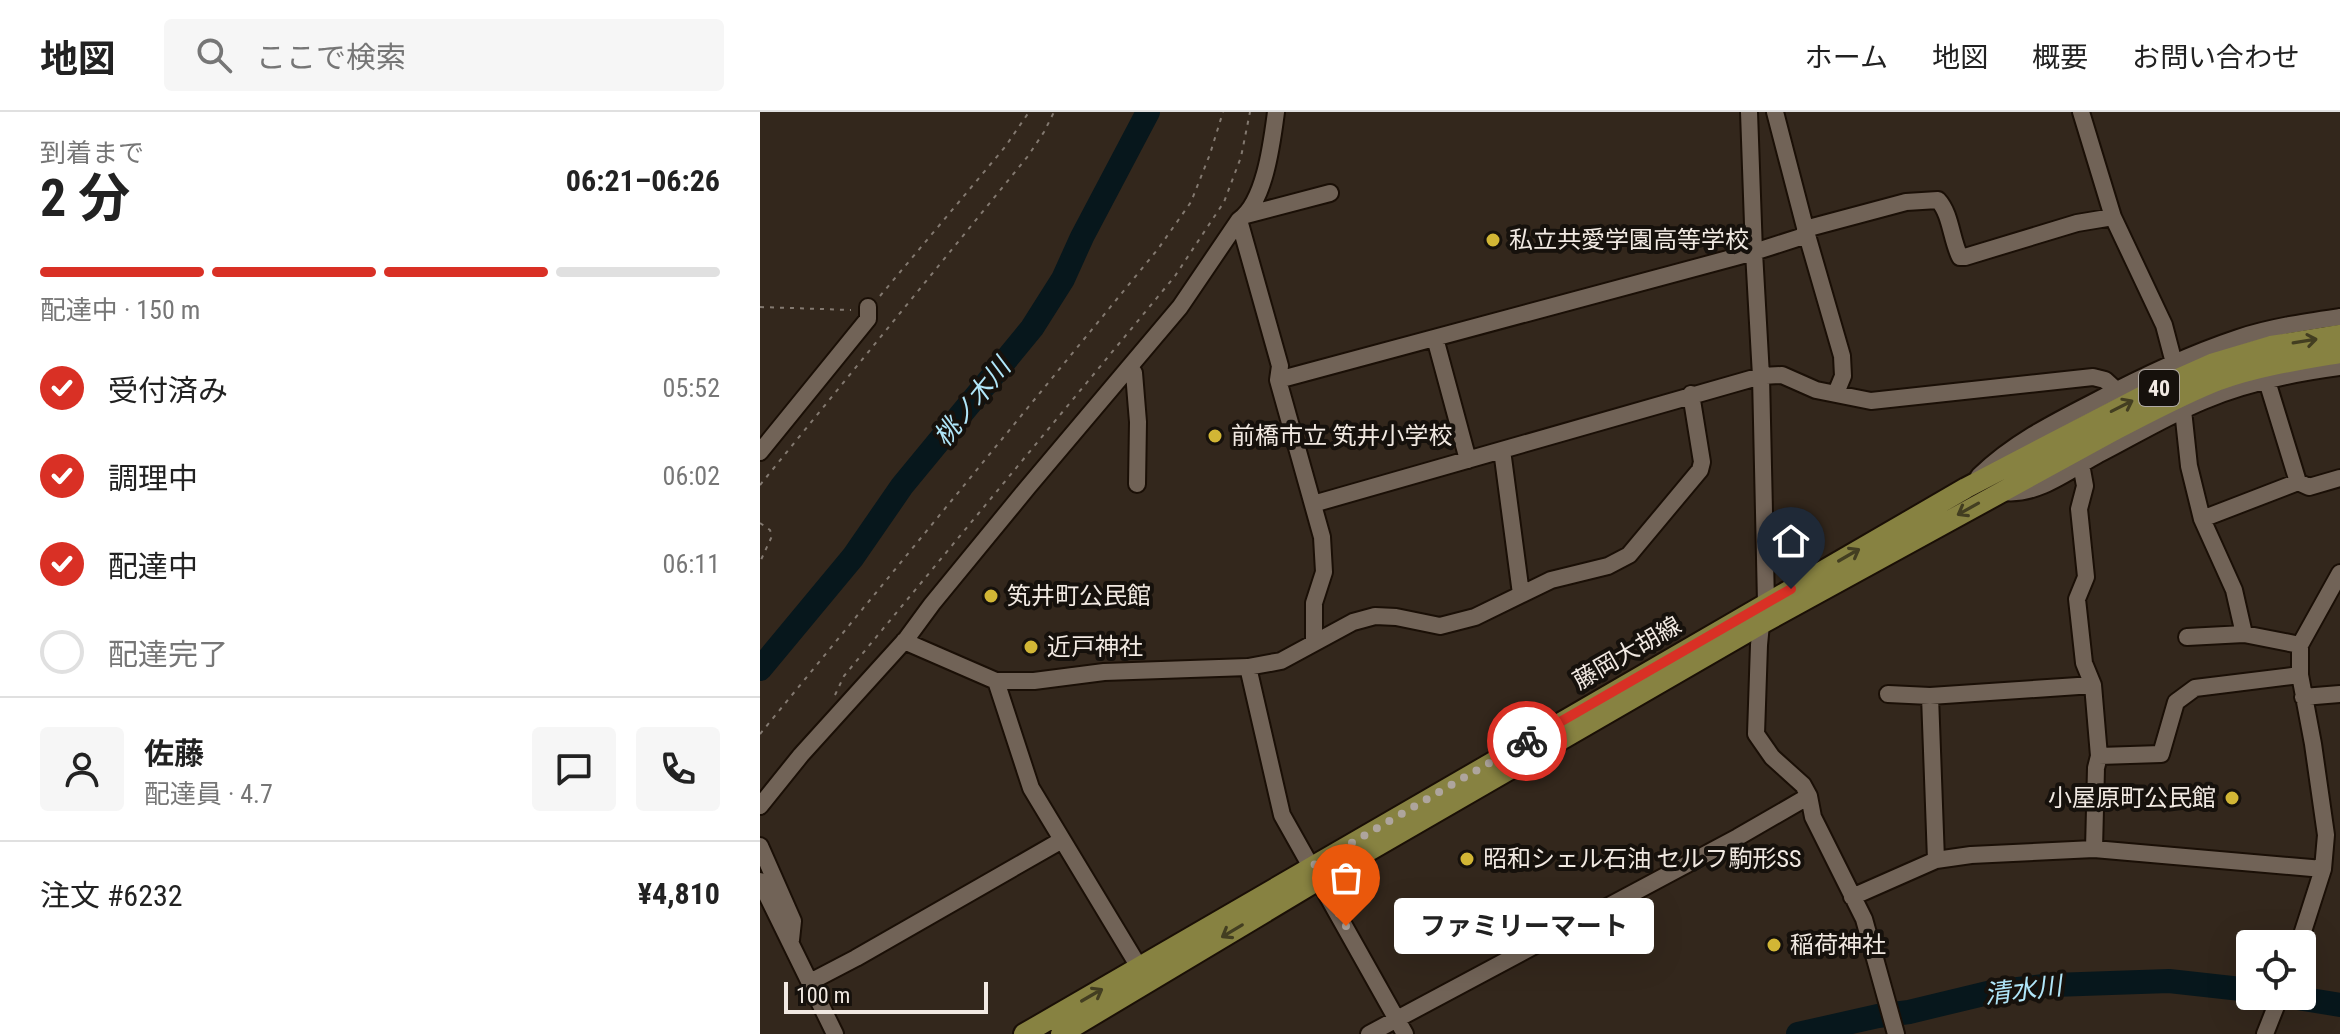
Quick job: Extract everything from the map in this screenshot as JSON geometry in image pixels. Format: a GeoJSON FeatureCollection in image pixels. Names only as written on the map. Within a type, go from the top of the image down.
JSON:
{"type":"FeatureCollection","features":[{"type":"Feature","properties":{"kind":"main road","name":"40"},"geometry":{"type":"LineString","coordinates":[[2271,364],[2340,335]]}},
{"type":"Feature","properties":{"kind":"main road","name":"40"},"geometry":{"type":"LineString","coordinates":[[2271,364],[2340,353]]}},
{"type":"Feature","properties":{"kind":"main road","name":"藤岡大胡線"},"geometry":{"type":"LineString","coordinates":[[1061,1034],[1316,872],[1766,603],[1966,488],[2160,387],[2214,363],[2271,364]]}},
{"type":"Feature","properties":{"kind":"main road","name":"藤岡大胡線"},"geometry":{"type":"LineString","coordinates":[[1024,1034],[1139,967],[2001,491],[2166,404],[2219,380],[2271,364]]}},
{"type":"Feature","properties":{"kind":"street"},"geometry":{"type":"LineString","coordinates":[[760,806],[801,755],[904,641],[1190,294],[1242,217],[1264,173],[1276,112]]}},
{"type":"Feature","properties":{"kind":"street"},"geometry":{"type":"LineString","coordinates":[[1749,112],[1761,376],[1766,603],[1761,624],[1756,734],[1772,757],[1803,785],[1809,796],[1813,817],[1864,919],[1896,1034]]}},
{"type":"Feature","properties":{"kind":"street"},"geometry":{"type":"LineString","coordinates":[[1775,112],[1844,366],[1836,393]]}},
{"type":"Feature","properties":{"kind":"street"},"geometry":{"type":"LineString","coordinates":[[2081,112],[2113,217],[2164,325],[2174,363]]}},
{"type":"Feature","properties":{"kind":"street"},"geometry":{"type":"LineString","coordinates":[[1242,217],[1330,193]]}},
{"type":"Feature","properties":{"kind":"street"},"geometry":{"type":"LineString","coordinates":[[1278,380],[1754,252],[1806,232],[1906,202],[1938,200],[1944,206],[1960,257],[2077,223],[2113,217]]}},
{"type":"Feature","properties":{"kind":"street"},"geometry":{"type":"LineString","coordinates":[[1242,217],[1280,366],[1278,380],[1322,537],[1324,572],[1314,603],[1314,642]]}},
{"type":"Feature","properties":{"kind":"street"},"geometry":{"type":"LineString","coordinates":[[760,452],[868,319],[868,307]]}},
{"type":"Feature","properties":{"kind":"street"},"geometry":{"type":"LineString","coordinates":[[1966,488],[2024,439],[2174,363],[2240,338],[2340,317]]}},
{"type":"Feature","properties":{"kind":"street"},"geometry":{"type":"LineString","coordinates":[[1435,338],[1468,460]]}},
{"type":"Feature","properties":{"kind":"street"},"geometry":{"type":"LineString","coordinates":[[2271,364],[2298,482]]}},
{"type":"Feature","properties":{"kind":"street"},"geometry":{"type":"LineString","coordinates":[[2001,491],[2015,493],[2031,489],[2271,364],[2307,371],[2340,367]]}},
{"type":"Feature","properties":{"kind":"street"},"geometry":{"type":"LineString","coordinates":[[1130,367],[1134,373],[1138,422],[1137,484]]}},
{"type":"Feature","properties":{"kind":"street"},"geometry":{"type":"LineString","coordinates":[[1313,504],[1761,376],[1782,375],[1816,390],[1871,401],[2093,377],[2105,380],[2116,390]]}},
{"type":"Feature","properties":{"kind":"street"},"geometry":{"type":"LineString","coordinates":[[904,641],[996,681],[1034,681],[1104,672],[1248,667],[1281,661],[1353,622],[1375,616],[1440,626],[1475,617],[1551,580],[1608,566],[1629,555],[1701,466],[1691,394]]}},
{"type":"Feature","properties":{"kind":"street"},"geometry":{"type":"LineString","coordinates":[[2183,410],[2189,466],[2202,519],[2234,590],[2244,634]]}},
{"type":"Feature","properties":{"kind":"street"},"geometry":{"type":"LineString","coordinates":[[1502,450],[1521,594]]}},
{"type":"Feature","properties":{"kind":"street"},"geometry":{"type":"LineString","coordinates":[[2077,466],[2085,486],[2079,509],[2086,577],[2077,599],[2084,663],[2093,685],[2099,756],[2094,849]]}},
{"type":"Feature","properties":{"kind":"street"},"geometry":{"type":"LineString","coordinates":[[2202,519],[2298,482],[2309,487],[2340,478]]}},
{"type":"Feature","properties":{"kind":"street"},"geometry":{"type":"LineString","coordinates":[[2303,930],[2323,869],[2326,835],[2303,697],[2300,645],[2340,573]]}},
{"type":"Feature","properties":{"kind":"street"},"geometry":{"type":"LineString","coordinates":[[2187,637],[2244,634],[2300,645]]}},
{"type":"Feature","properties":{"kind":"street"},"geometry":{"type":"LineString","coordinates":[[1248,667],[1282,815],[1401,1027]]}},
{"type":"Feature","properties":{"kind":"street"},"geometry":{"type":"LineString","coordinates":[[2099,756],[2161,754],[2176,702],[2195,688],[2300,675]]}},
{"type":"Feature","properties":{"kind":"street"},"geometry":{"type":"LineString","coordinates":[[996,681],[1031,788],[1139,967]]}},
{"type":"Feature","properties":{"kind":"street"},"geometry":{"type":"LineString","coordinates":[[1888,694],[1930,696],[2093,685]]}},
{"type":"Feature","properties":{"kind":"street"},"geometry":{"type":"LineString","coordinates":[[2303,697],[2340,694]]}},
{"type":"Feature","properties":{"kind":"street"},"geometry":{"type":"LineString","coordinates":[[1930,696],[1936,860]]}},
{"type":"Feature","properties":{"kind":"street"},"geometry":{"type":"LineString","coordinates":[[1369,1034],[1401,1027],[1809,796]]}},
{"type":"Feature","properties":{"kind":"street"},"geometry":{"type":"LineString","coordinates":[[810,982],[1062,840]]}},
{"type":"Feature","properties":{"kind":"street"},"geometry":{"type":"LineString","coordinates":[[760,846],[793,921],[790,941]]}},
{"type":"Feature","properties":{"kind":"street"},"geometry":{"type":"LineString","coordinates":[[1852,897],[1936,860],[1971,855],[2094,849],[2323,869]]}},
{"type":"Feature","properties":{"kind":"street"},"geometry":{"type":"LineString","coordinates":[[760,881],[835,1034]]}},
{"type":"Feature","properties":{"kind":"street"},"geometry":{"type":"LineString","coordinates":[[2265,1034],[2274,1010]]}},
{"type":"Feature","properties":{"kind":"path"},"geometry":{"type":"LineString","coordinates":[[760,307],[843,311],[874,303],[980,178],[1029,112]]}},
{"type":"Feature","properties":{"kind":"path"},"geometry":{"type":"LineString","coordinates":[[760,485],[1028,156],[1054,112]]}},
{"type":"Feature","properties":{"kind":"path"},"geometry":{"type":"LineString","coordinates":[[760,734],[1158,249],[1191,202],[1223,112]]}},
{"type":"Feature","properties":{"kind":"path"},"geometry":{"type":"LineString","coordinates":[[835,695],[844,676],[1175,276],[1224,202],[1241,157],[1250,112]]}},
{"type":"Feature","properties":{"kind":"path"},"geometry":{"type":"LineString","coordinates":[[760,523],[770,530],[772,536],[760,562]]}},
{"type":"Feature","properties":{"kind":"waterway","name":"桃ノ木川"},"geometry":{"type":"LineString","coordinates":[[760,669],[853,557],[902,486],[1032,328],[1063,279],[1148,112]]}},
{"type":"Feature","properties":{"kind":"waterway","name":"清水川"},"geometry":{"type":"LineString","coordinates":[[1798,1034],[1992,992],[2053,985],[2169,981],[2236,988]]}},
{"type":"Feature","properties":{"kind":"waterway","name":"清水川"},"geometry":{"type":"LineString","coordinates":[[2316,1001],[2340,1005]]}},
{"type":"Feature","properties":{"kind":"way so far"},"geometry":{"type":"LineString","coordinates":[[1346,926],[1312,866],[1527,741]]}},
{"type":"Feature","properties":{"kind":"place","name":"私立共愛学園高等学校"},"geometry":{"type":"Point","coordinates":[1493,240]}},
{"type":"Feature","properties":{"kind":"place","name":"前橋市立 笂井小学校"},"geometry":{"type":"Point","coordinates":[1215,436]}},
{"type":"Feature","properties":{"kind":"place","name":"笂井町公民館"},"geometry":{"type":"Point","coordinates":[991,596]}},
{"type":"Feature","properties":{"kind":"place","name":"近戸神社"},"geometry":{"type":"Point","coordinates":[1031,647]}},
{"type":"Feature","properties":{"kind":"place","name":"小屋原町公民館"},"geometry":{"type":"Point","coordinates":[2232,798]}},
{"type":"Feature","properties":{"kind":"place","name":"昭和シェル石油 セルフ駒形SS"},"geometry":{"type":"Point","coordinates":[1467,859]}},
{"type":"Feature","properties":{"kind":"place","name":"ファミリーマート"},"geometry":{"type":"Point","coordinates":[1346,926]}},
{"type":"Feature","properties":{"kind":"place","name":"稲荷神社"},"geometry":{"type":"Point","coordinates":[1774,945]}},
{"type":"Feature","properties":{"kind":"route"},"geometry":{"type":"LineString","coordinates":[[1527,741],[1791,589]]}}]}
